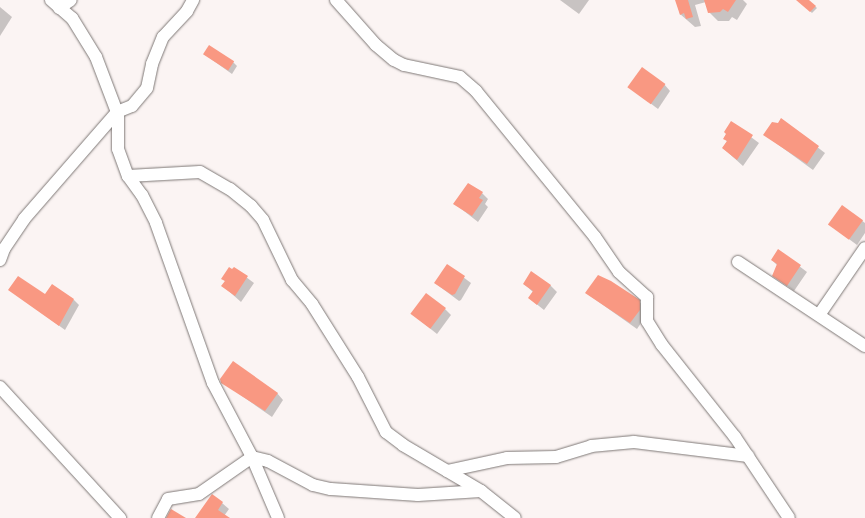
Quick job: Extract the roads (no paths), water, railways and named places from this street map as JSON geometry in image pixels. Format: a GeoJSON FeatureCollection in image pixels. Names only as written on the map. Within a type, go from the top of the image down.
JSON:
{"type":"FeatureCollection","features":[{"type":"Feature","properties":{"kind":"street"},"geometry":{"type":"LineString","coordinates":[[55,4],[71,0]]}},
{"type":"Feature","properties":{"kind":"street"},"geometry":{"type":"LineString","coordinates":[[0,260],[4,249],[24,219],[117,112],[132,106],[147,88],[152,64],[163,37],[187,11],[193,0]]}},
{"type":"Feature","properties":{"kind":"street"},"geometry":{"type":"LineString","coordinates":[[336,0],[376,45],[394,60],[416,68],[460,77],[476,90],[595,237],[619,272],[647,297],[647,321],[662,345],[748,456],[789,518]]}},
{"type":"Feature","properties":{"kind":"street"},"geometry":{"type":"LineString","coordinates":[[55,4],[72,18],[96,58],[117,112],[118,150],[128,176],[142,195],[156,223],[213,383],[252,457],[278,518]]}},
{"type":"Feature","properties":{"kind":"street"},"geometry":{"type":"LineString","coordinates":[[128,176],[200,172],[230,189],[251,206],[267,226],[292,280],[316,311],[358,377],[386,432],[398,443],[481,491],[515,518]]}},
{"type":"Feature","properties":{"kind":"street"},"geometry":{"type":"LineString","coordinates":[[819,315],[865,248]]}},
{"type":"Feature","properties":{"kind":"street"},"geometry":{"type":"LineString","coordinates":[[738,262],[865,346]]}},
{"type":"Feature","properties":{"kind":"street"},"geometry":{"type":"LineString","coordinates":[[0,388],[120,518]]}},
{"type":"Feature","properties":{"kind":"street"},"geometry":{"type":"LineString","coordinates":[[447,471],[507,458],[556,457],[591,446],[627,442],[748,456]]}},
{"type":"Feature","properties":{"kind":"street"},"geometry":{"type":"LineString","coordinates":[[158,518],[168,499],[199,494],[252,457],[268,461],[313,485],[331,488],[418,495],[481,491]]}}]}
